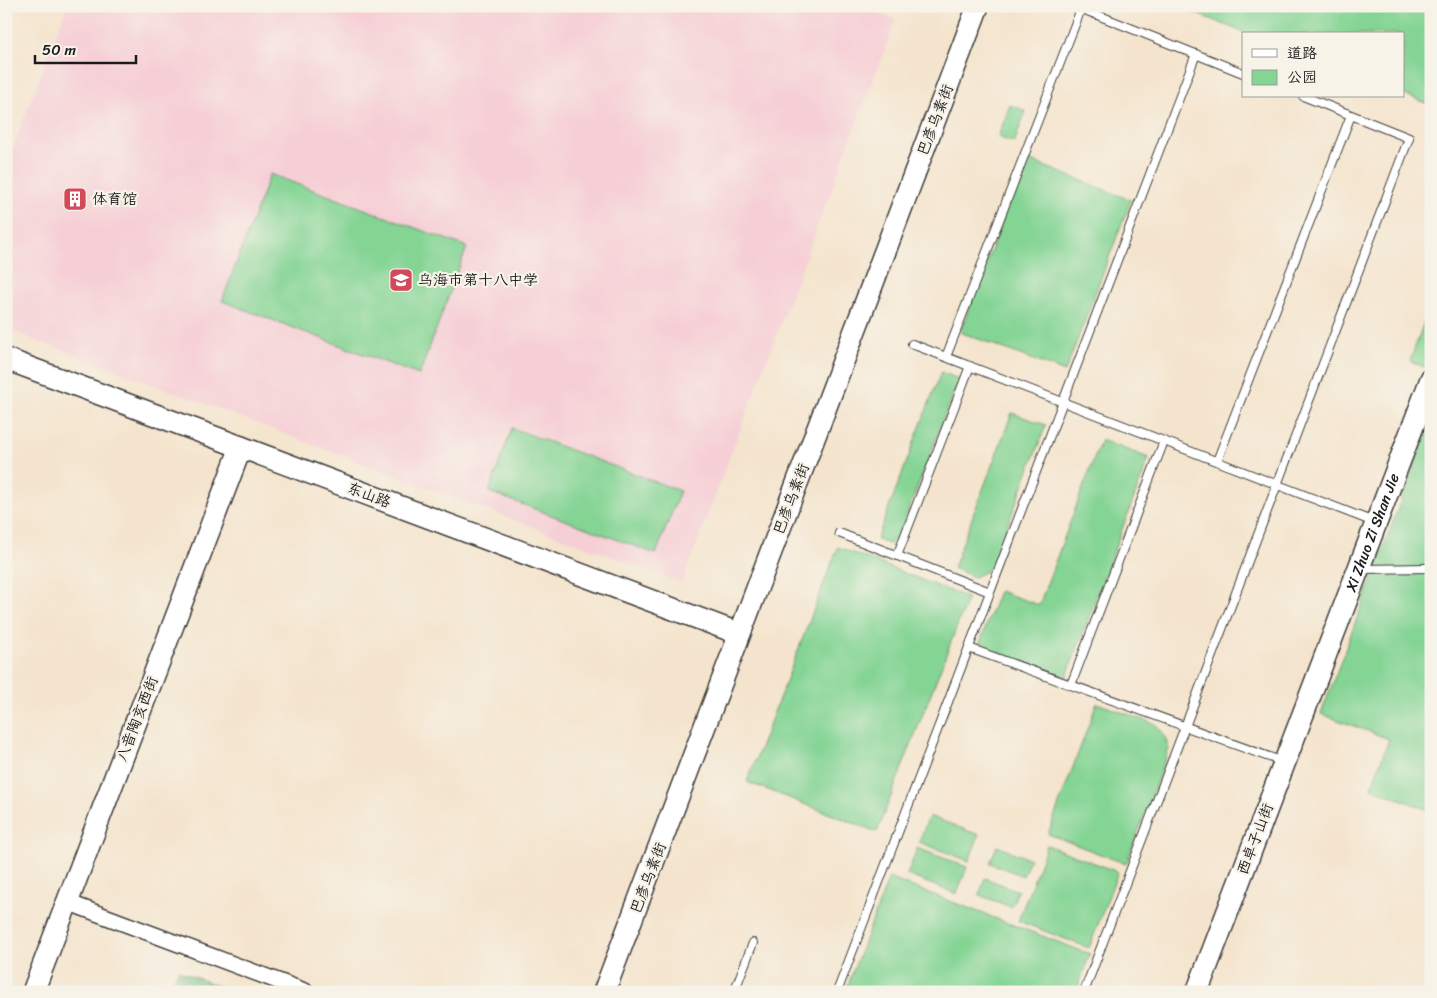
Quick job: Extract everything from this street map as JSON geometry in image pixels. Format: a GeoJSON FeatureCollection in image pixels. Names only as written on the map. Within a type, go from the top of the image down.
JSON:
{"type":"FeatureCollection","features":[{"type":"Feature","properties":{"kind":"street","name":"巴彦乌素街"},"geometry":{"type":"LineString","coordinates":[[596,992],[968,6]]}},
{"type":"Feature","properties":{"kind":"street","name":"巴彦乌素街"},"geometry":{"type":"LineString","coordinates":[[604,992],[978,6]]}},
{"type":"Feature","properties":{"kind":"street","name":"东山路"},"geometry":{"type":"LineString","coordinates":[[6,359],[732,631]]}},
{"type":"Feature","properties":{"kind":"street","name":"Xi Zhuo Zi Shan Jie"},"geometry":{"type":"LineString","coordinates":[[1314,686],[1431,379]]}},
{"type":"Feature","properties":{"kind":"street","name":"八音陶亥西街"},"geometry":{"type":"LineString","coordinates":[[33,992],[241,446]]}},
{"type":"Feature","properties":{"kind":"street","name":"西卓子山街"},"geometry":{"type":"LineString","coordinates":[[1197,992],[1314,686]]}},
{"type":"Feature","properties":{"kind":"street"},"geometry":{"type":"LineString","coordinates":[[67,902],[307,992]]}},
{"type":"Feature","properties":{"kind":"lane"},"geometry":{"type":"LineString","coordinates":[[946,357],[1078,7],[1242,73]]}},
{"type":"Feature","properties":{"kind":"lane"},"geometry":{"type":"LineString","coordinates":[[837,992],[1196,54]]}},
{"type":"Feature","properties":{"kind":"lane"},"geometry":{"type":"LineString","coordinates":[[1084,992],[1409,138],[1308,98]]}},
{"type":"Feature","properties":{"kind":"lane"},"geometry":{"type":"LineString","coordinates":[[1216,461],[1351,115]]}},
{"type":"Feature","properties":{"kind":"lane"},"geometry":{"type":"LineString","coordinates":[[912,344],[1376,522]]}},
{"type":"Feature","properties":{"kind":"lane"},"geometry":{"type":"LineString","coordinates":[[897,556],[970,366]]}},
{"type":"Feature","properties":{"kind":"lane"},"geometry":{"type":"LineString","coordinates":[[1071,685],[1164,441]]}},
{"type":"Feature","properties":{"kind":"lane"},"geometry":{"type":"LineString","coordinates":[[839,533],[990,592]]}},
{"type":"Feature","properties":{"kind":"lane"},"geometry":{"type":"LineString","coordinates":[[1357,569],[1431,568]]}},
{"type":"Feature","properties":{"kind":"lane"},"geometry":{"type":"LineString","coordinates":[[969,648],[1284,762]]}},
{"type":"Feature","properties":{"kind":"lane"},"geometry":{"type":"LineString","coordinates":[[734,992],[753,943]]}},
{"type":"Feature","properties":{"kind":"shaded area","name":"乌海市第十八中学"},"geometry":{"type":"Polygon","coordinates":[[[67,6],[860,6],[896,20],[682,583],[6,329],[6,165],[67,6]]]}},
{"type":"Feature","properties":{"kind":"green space"},"geometry":{"type":"Polygon","coordinates":[[[1177,6],[1431,6],[1431,98],[1428,104],[1404,94],[1404,32],[1243,32],[1177,6]]]}},
{"type":"Feature","properties":{"kind":"green space"},"geometry":{"type":"Polygon","coordinates":[[[1010,105],[1026,111],[1014,143],[998,137],[1010,105]]]}},
{"type":"Feature","properties":{"kind":"green space"},"geometry":{"type":"Polygon","coordinates":[[[1026,159],[1131,200],[1065,372],[960,332],[1026,159]]]}},
{"type":"Feature","properties":{"kind":"green space"},"geometry":{"type":"Polygon","coordinates":[[[270,174],[467,247],[419,375],[222,301],[270,174]]]}},
{"type":"Feature","properties":{"kind":"green space"},"geometry":{"type":"Polygon","coordinates":[[[1431,303],[1431,370],[1410,361],[1431,303]]]}},
{"type":"Feature","properties":{"kind":"green space"},"geometry":{"type":"Polygon","coordinates":[[[941,372],[959,379],[898,538],[889,544],[877,539],[941,372]]]}},
{"type":"Feature","properties":{"kind":"green space"},"geometry":{"type":"Polygon","coordinates":[[[1012,413],[1046,425],[991,569],[974,577],[953,568],[1012,413]]]}},
{"type":"Feature","properties":{"kind":"green space"},"geometry":{"type":"Polygon","coordinates":[[[1431,421],[1431,811],[1371,788],[1389,739],[1321,714],[1431,421]]]}},
{"type":"Feature","properties":{"kind":"green space"},"geometry":{"type":"Polygon","coordinates":[[[512,428],[680,491],[656,554],[489,492],[512,428]]]}},
{"type":"Feature","properties":{"kind":"green space"},"geometry":{"type":"Polygon","coordinates":[[[1101,440],[1149,458],[1066,678],[979,645],[999,591],[1039,605],[1101,440]]]}},
{"type":"Feature","properties":{"kind":"green space"},"geometry":{"type":"Polygon","coordinates":[[[838,547],[968,598],[877,832],[747,782],[838,547]]]}},
{"type":"Feature","properties":{"kind":"green space"},"geometry":{"type":"Polygon","coordinates":[[[1097,703],[1155,724],[1164,734],[1169,749],[1126,864],[1048,834],[1097,703]]]}},
{"type":"Feature","properties":{"kind":"green space"},"geometry":{"type":"Polygon","coordinates":[[[929,816],[979,835],[969,861],[919,842],[929,816]]]}},
{"type":"Feature","properties":{"kind":"green space"},"geometry":{"type":"Polygon","coordinates":[[[1047,845],[1118,872],[1089,948],[1018,921],[1047,845]]]}},
{"type":"Feature","properties":{"kind":"green space"},"geometry":{"type":"Polygon","coordinates":[[[997,846],[1030,859],[1023,876],[990,863],[997,846]]]}},
{"type":"Feature","properties":{"kind":"green space"},"geometry":{"type":"Polygon","coordinates":[[[917,848],[967,867],[957,894],[907,875],[917,848]]]}},
{"type":"Feature","properties":{"kind":"green space"},"geometry":{"type":"Polygon","coordinates":[[[889,878],[1090,954],[1076,992],[845,992],[889,878]]]}},
{"type":"Feature","properties":{"kind":"green space"},"geometry":{"type":"Polygon","coordinates":[[[985,878],[1018,891],[1011,907],[979,895],[985,878]]]}},
{"type":"Feature","properties":{"kind":"green space"},"geometry":{"type":"Polygon","coordinates":[[[178,970],[233,992],[169,992],[178,970]]]}},
{"type":"Feature","properties":{"kind":"place","name":"体育馆"},"geometry":{"type":"Point","coordinates":[75,199]}},
{"type":"Feature","properties":{"kind":"place","name":"乌海市第十八中学"},"geometry":{"type":"Point","coordinates":[401,280]}}]}
